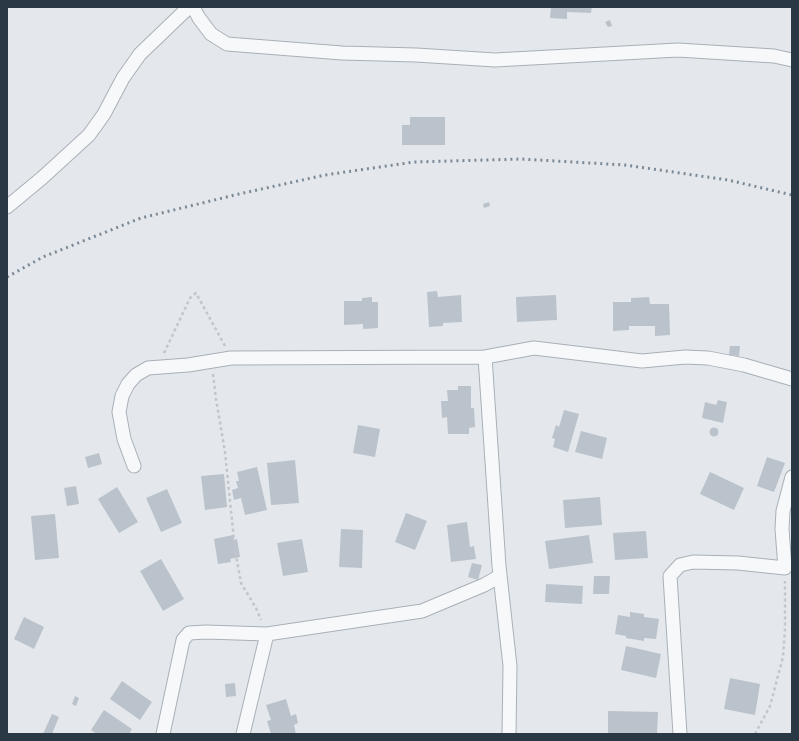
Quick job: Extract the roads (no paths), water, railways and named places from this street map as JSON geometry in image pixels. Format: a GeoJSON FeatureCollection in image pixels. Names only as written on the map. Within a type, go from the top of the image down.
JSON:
{"type":"FeatureCollection","features":[{"type":"Feature","properties":{"kind":"street"},"geometry":{"type":"LineString","coordinates":[[7,208],[89,135],[104,114],[124,78],[140,54],[188,7]]}},
{"type":"Feature","properties":{"kind":"street"},"geometry":{"type":"LineString","coordinates":[[193,7],[211,34],[227,44],[342,54],[416,55],[495,60],[678,50],[774,56],[792,60]]}},
{"type":"Feature","properties":{"kind":"street"},"geometry":{"type":"LineString","coordinates":[[134,466],[124,439],[119,412],[122,396],[128,384],[136,375],[148,368],[188,365],[231,358],[485,356],[534,348],[642,361],[685,357],[708,358],[744,365],[792,379]]}},
{"type":"Feature","properties":{"kind":"street"},"geometry":{"type":"LineString","coordinates":[[485,356],[500,576],[510,666],[509,734]]}},
{"type":"Feature","properties":{"kind":"street"},"geometry":{"type":"LineString","coordinates":[[680,734],[670,576],[680,565],[693,562],[738,563],[785,568],[782,529],[788,512],[792,477]]}},
{"type":"Feature","properties":{"kind":"street"},"geometry":{"type":"LineString","coordinates":[[164,734],[183,640],[189,634],[206,632],[267,634],[422,611],[484,585],[500,576]]}},
{"type":"Feature","properties":{"kind":"street"},"geometry":{"type":"LineString","coordinates":[[243,734],[267,634]]}},
{"type":"Feature","properties":{"kind":"railway"},"geometry":{"type":"LineString","coordinates":[[7,277],[43,257],[141,218],[325,175],[414,162],[521,159],[625,165],[728,180],[792,195]]}}]}
